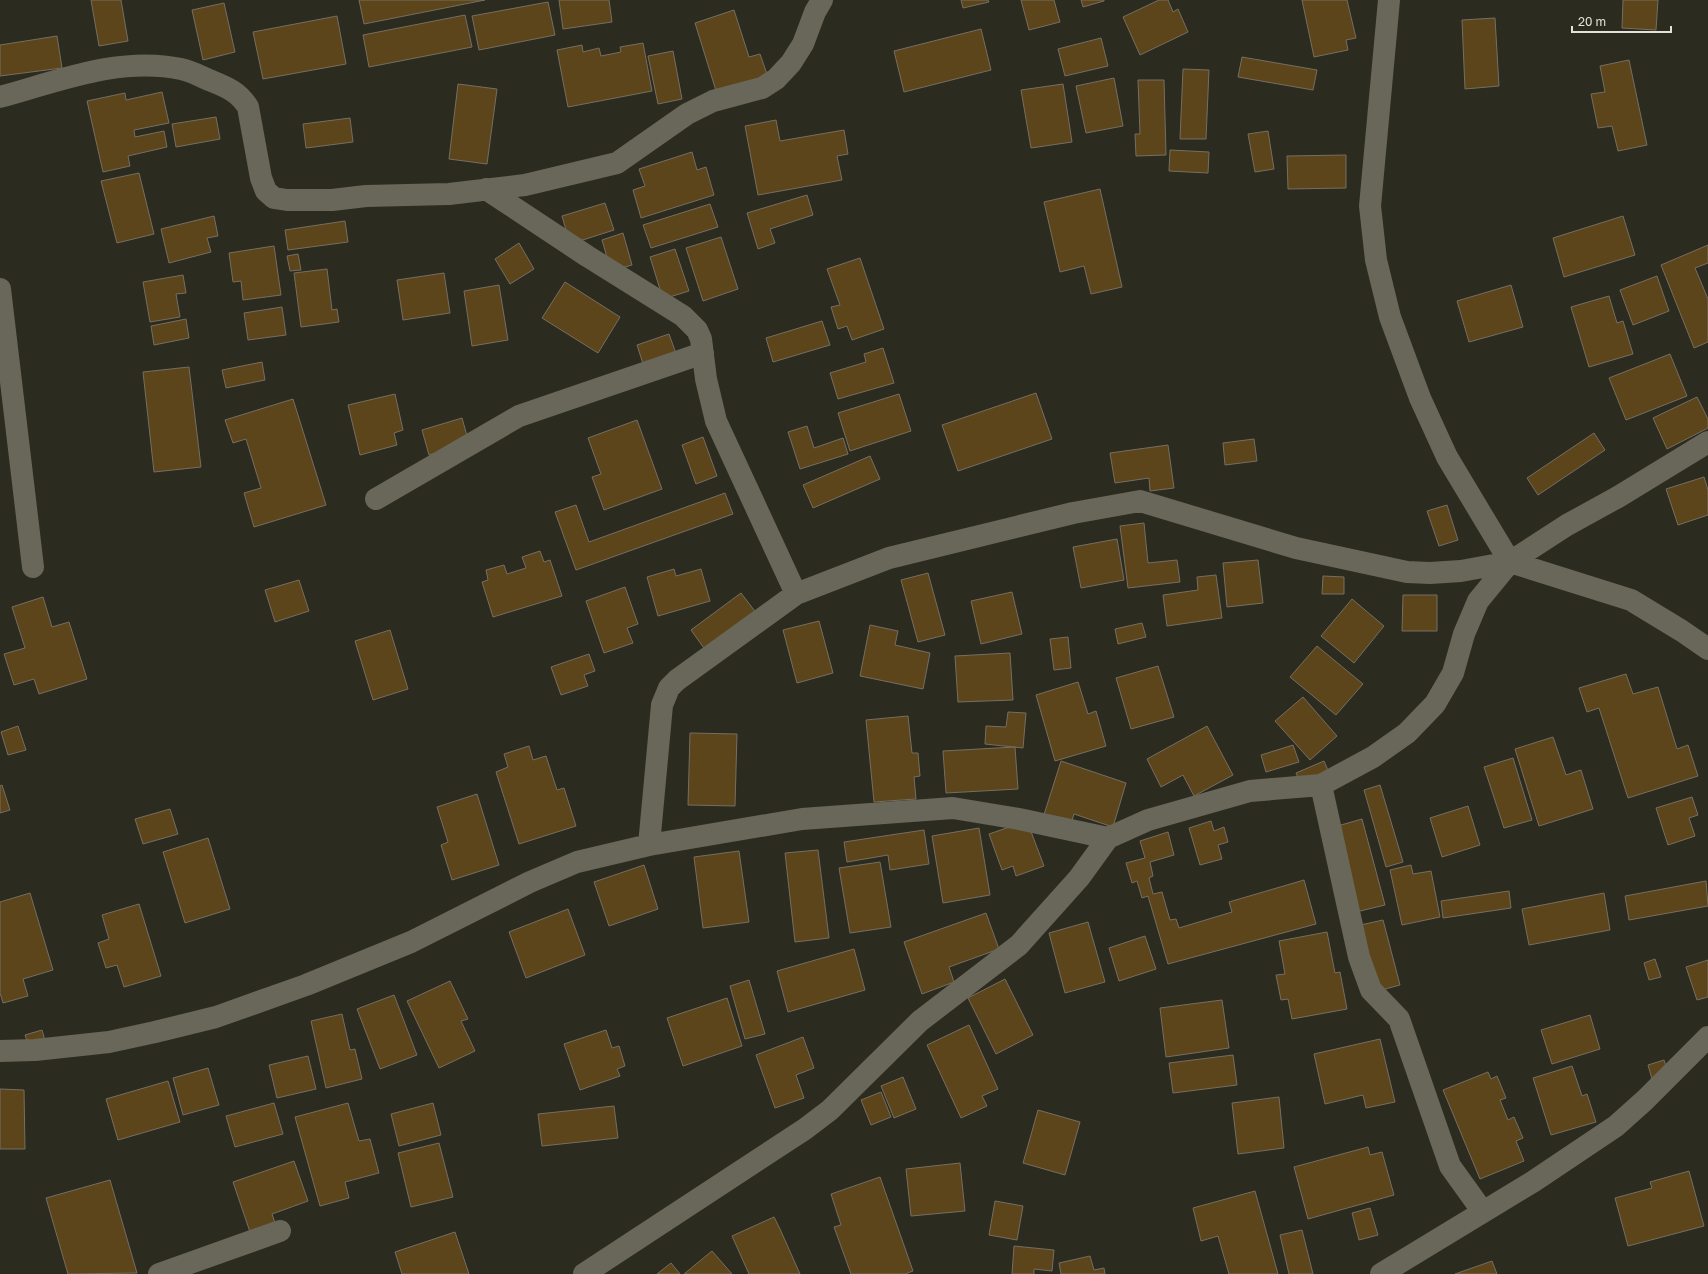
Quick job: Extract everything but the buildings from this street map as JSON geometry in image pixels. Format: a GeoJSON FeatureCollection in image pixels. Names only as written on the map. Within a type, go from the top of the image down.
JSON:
{"type":"FeatureCollection","features":[{"type":"Feature","properties":{"kind":"street"},"geometry":{"type":"LineString","coordinates":[[0,97],[120,66],[152,64],[183,69],[231,89],[242,97],[248,107],[261,178],[266,191],[274,198],[288,200],[332,200],[366,196],[448,194],[525,185],[617,163],[687,114],[713,101],[762,88],[776,79],[791,63],[802,44],[815,12],[822,0]]}},
{"type":"Feature","properties":{"kind":"street"},"geometry":{"type":"LineString","coordinates":[[1389,0],[1370,206],[1376,260],[1390,317],[1420,398],[1447,457],[1510,562]]}},
{"type":"Feature","properties":{"kind":"street"},"geometry":{"type":"LineString","coordinates":[[486,189],[587,256],[683,316],[697,330],[701,339],[706,380],[716,421],[796,594]]}},
{"type":"Feature","properties":{"kind":"street"},"geometry":{"type":"LineString","coordinates":[[0,289],[33,567]]}},
{"type":"Feature","properties":{"kind":"street"},"geometry":{"type":"LineString","coordinates":[[376,498],[519,416],[703,353]]}},
{"type":"Feature","properties":{"kind":"street"},"geometry":{"type":"LineString","coordinates":[[584,1274],[805,1129],[830,1110],[920,1021],[1019,944],[1079,878],[1108,838],[1148,820],[1250,791],[1321,785],[1373,757],[1407,733],[1435,704],[1453,673],[1469,622],[1478,601],[1510,562],[1567,526],[1708,442]]}},
{"type":"Feature","properties":{"kind":"street"},"geometry":{"type":"LineString","coordinates":[[649,845],[662,705],[669,688],[677,680],[796,594],[889,558],[1073,513],[1140,501],[1296,548],[1407,572],[1430,573],[1461,571],[1510,562],[1631,600],[1682,631],[1708,649]]}},
{"type":"Feature","properties":{"kind":"street"},"geometry":{"type":"LineString","coordinates":[[1321,785],[1359,957],[1371,990],[1399,1019],[1450,1166],[1483,1212]]}},
{"type":"Feature","properties":{"kind":"street"},"geometry":{"type":"LineString","coordinates":[[0,1051],[43,1050],[108,1042],[216,1017],[306,985],[411,942],[530,882],[577,862],[649,845],[802,819],[953,808],[1019,819],[1108,838]]}},
{"type":"Feature","properties":{"kind":"street"},"geometry":{"type":"LineString","coordinates":[[1381,1274],[1534,1182],[1616,1126],[1645,1100],[1708,1037]]}},
{"type":"Feature","properties":{"kind":"street"},"geometry":{"type":"LineString","coordinates":[[159,1274],[280,1231]]}}]}
